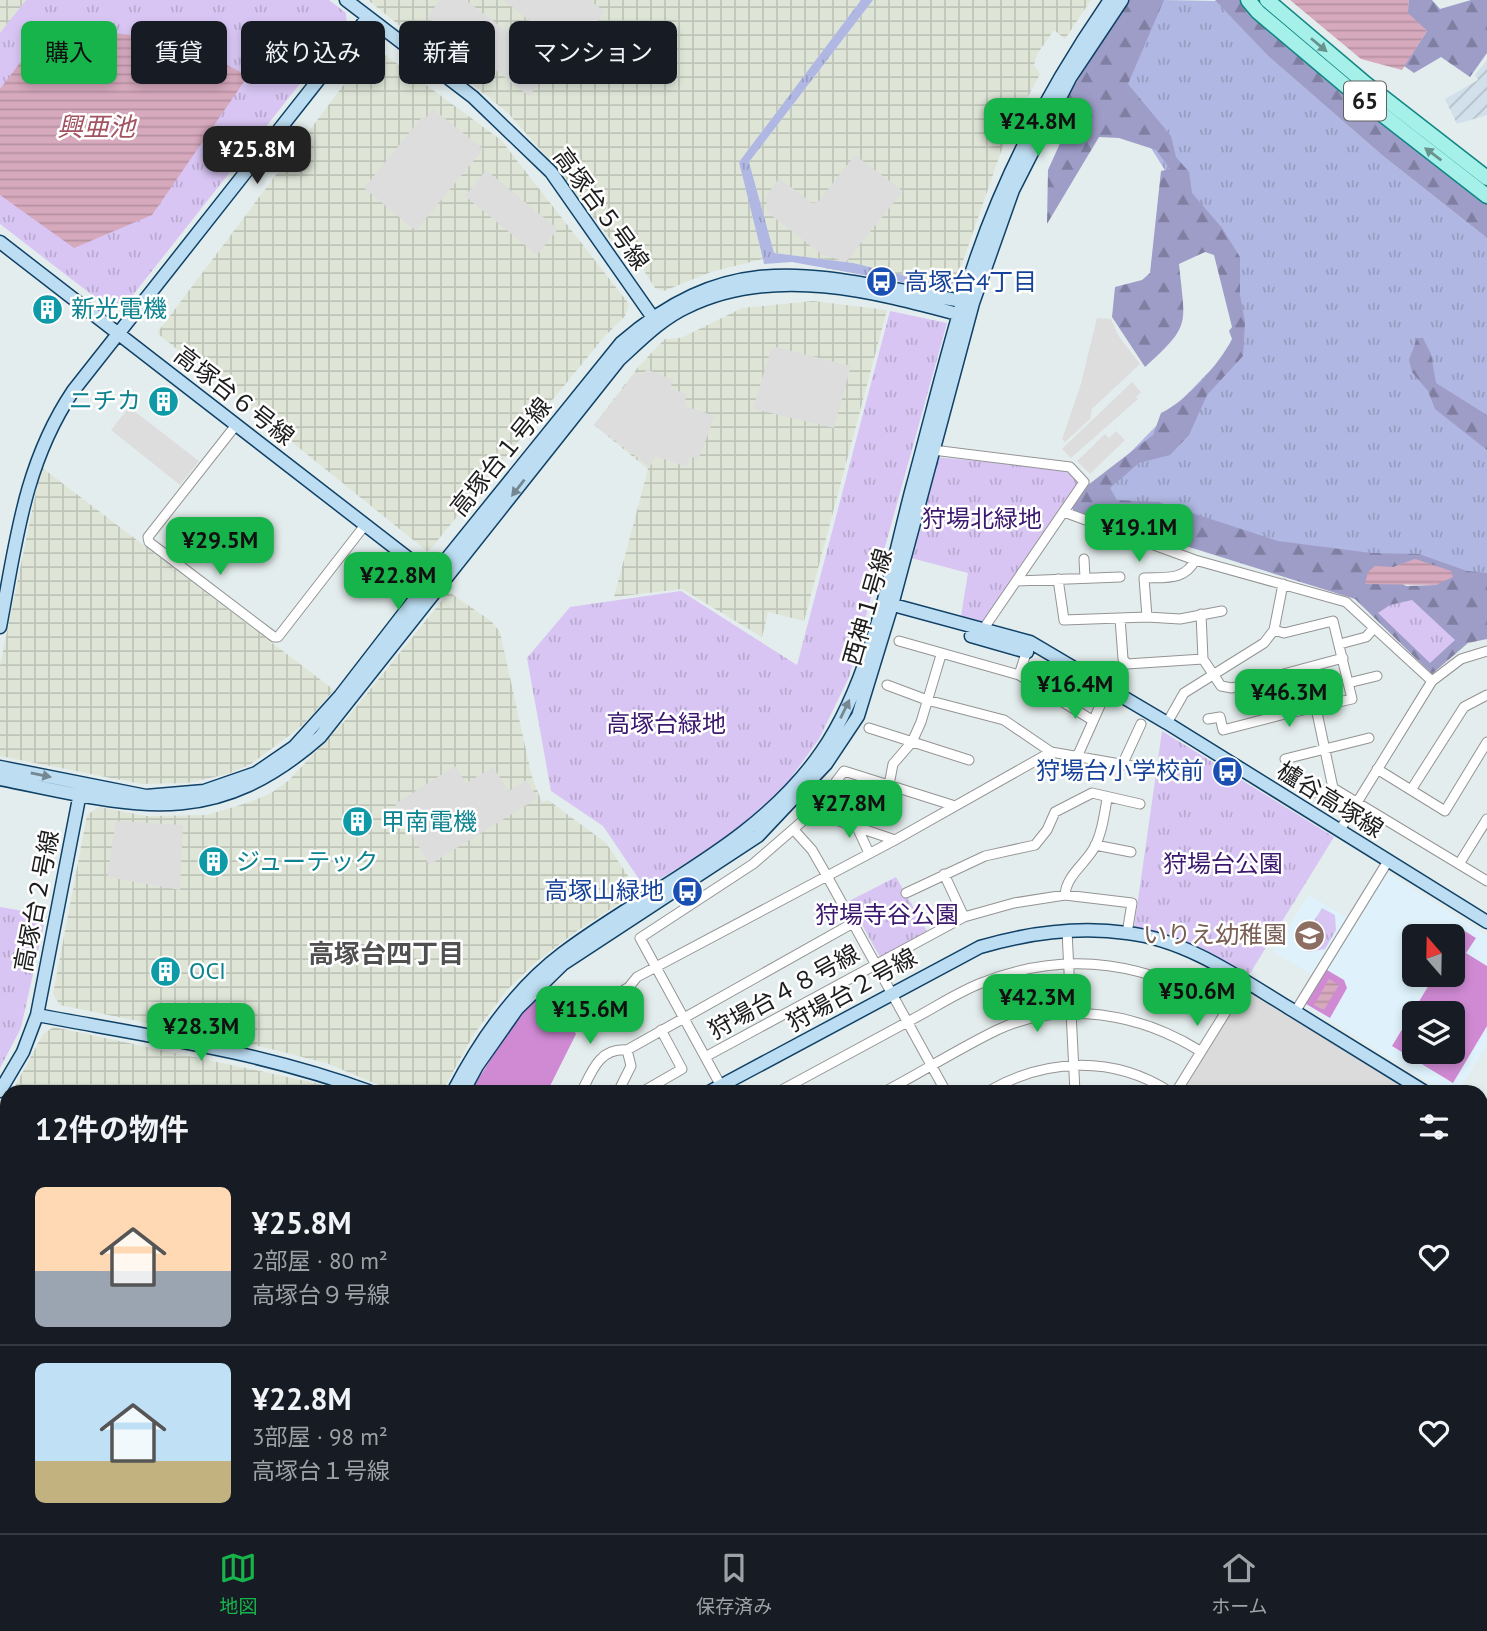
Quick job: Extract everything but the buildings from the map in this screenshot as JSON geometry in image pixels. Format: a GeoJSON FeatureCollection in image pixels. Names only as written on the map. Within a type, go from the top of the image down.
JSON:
{"type":"FeatureCollection","features":[{"type":"Feature","properties":{"kind":"main road","name":"65"},"geometry":{"type":"LineString","coordinates":[[1248,0],[1258,12],[1347,87],[1487,196]]}},
{"type":"Feature","properties":{"kind":"main road","name":"65"},"geometry":{"type":"LineString","coordinates":[[1267,0],[1366,84],[1487,178]]}},
{"type":"Feature","properties":{"kind":"street","name":"高塚台５号線"},"geometry":{"type":"LineString","coordinates":[[346,0],[473,97],[551,172],[655,321]]}},
{"type":"Feature","properties":{"kind":"street","name":"西神１号線"},"geometry":{"type":"LineString","coordinates":[[467,1085],[517,1009],[563,964],[758,836],[826,764],[858,716],[966,309],[1003,193],[1043,106],[1110,0]]}},
{"type":"Feature","properties":{"kind":"street","name":"西神１号線"},"geometry":{"type":"LineString","coordinates":[[457,1085],[475,1050],[517,996],[561,954],[739,838],[789,792],[823,750],[849,703],[887,603],[933,450],[966,309],[1013,190],[1070,78],[1122,0]]}},
{"type":"Feature","properties":{"kind":"street"},"geometry":{"type":"LineString","coordinates":[[0,627],[36,461],[51,424],[73,391],[368,17]]}},
{"type":"Feature","properties":{"kind":"street","name":"高塚台６号線"},"geometry":{"type":"LineString","coordinates":[[0,242],[437,580]]}},
{"type":"Feature","properties":{"kind":"street","name":"高塚台１号線"},"geometry":{"type":"LineString","coordinates":[[0,767],[136,804],[180,805],[239,790],[279,770],[320,737],[437,580],[621,344],[688,296],[737,279],[784,274],[829,277],[966,309]]}},
{"type":"Feature","properties":{"kind":"street"},"geometry":{"type":"LineString","coordinates":[[236,425],[148,537],[149,542],[274,637],[278,637],[365,525]]}},
{"type":"Feature","properties":{"kind":"street"},"geometry":{"type":"LineString","coordinates":[[933,450],[1070,467],[1084,482],[984,628]]}},
{"type":"Feature","properties":{"kind":"street"},"geometry":{"type":"LineString","coordinates":[[1064,512],[1195,560],[1346,602],[1432,681]]}},
{"type":"Feature","properties":{"kind":"street"},"geometry":{"type":"LineString","coordinates":[[1084,559],[1085,578]]}},
{"type":"Feature","properties":{"kind":"street"},"geometry":{"type":"LineString","coordinates":[[1147,617],[1144,578],[1183,576],[1189,572],[1195,560]]}},
{"type":"Feature","properties":{"kind":"street"},"geometry":{"type":"LineString","coordinates":[[1017,581],[1120,577]]}},
{"type":"Feature","properties":{"kind":"street"},"geometry":{"type":"LineString","coordinates":[[1058,579],[1064,620],[1147,617],[1180,619],[1222,611]]}},
{"type":"Feature","properties":{"kind":"street"},"geometry":{"type":"LineString","coordinates":[[1167,723],[1184,693],[1212,672],[1253,650],[1274,630],[1283,584]]}},
{"type":"Feature","properties":{"kind":"street","name":"櫨谷高塚線"},"geometry":{"type":"LineString","coordinates":[[887,603],[984,628],[1029,647],[1167,723],[1487,922]]}},
{"type":"Feature","properties":{"kind":"street"},"geometry":{"type":"LineString","coordinates":[[1201,614],[1203,659],[1221,686],[1232,688],[1343,658]]}},
{"type":"Feature","properties":{"kind":"street"},"geometry":{"type":"LineString","coordinates":[[1121,618],[1123,659],[1127,664],[1203,659]]}},
{"type":"Feature","properties":{"kind":"street"},"geometry":{"type":"LineString","coordinates":[[1208,719],[1220,717],[1223,730],[1352,699],[1333,621],[1284,633],[1274,630]]}},
{"type":"Feature","properties":{"kind":"street"},"geometry":{"type":"LineString","coordinates":[[1340,644],[1366,637],[1374,628]]}},
{"type":"Feature","properties":{"kind":"street"},"geometry":{"type":"LineString","coordinates":[[971,636],[1029,647],[1019,675]]}},
{"type":"Feature","properties":{"kind":"street"},"geometry":{"type":"LineString","coordinates":[[899,641],[1019,675],[1092,720]]}},
{"type":"Feature","properties":{"kind":"street"},"geometry":{"type":"LineString","coordinates":[[1340,830],[1432,681],[1461,659],[1487,651]]}},
{"type":"Feature","properties":{"kind":"street"},"geometry":{"type":"LineString","coordinates":[[889,785],[893,764],[912,742],[941,655]]}},
{"type":"Feature","properties":{"kind":"street"},"geometry":{"type":"LineString","coordinates":[[1348,683],[1377,676]]}},
{"type":"Feature","properties":{"kind":"street"},"geometry":{"type":"LineString","coordinates":[[1272,677],[1281,715]]}},
{"type":"Feature","properties":{"kind":"street"},"geometry":{"type":"LineString","coordinates":[[887,685],[927,700],[1004,720],[1051,752],[1143,768]]}},
{"type":"Feature","properties":{"kind":"street"},"geometry":{"type":"LineString","coordinates":[[1411,790],[1464,706],[1487,695]]}},
{"type":"Feature","properties":{"kind":"street"},"geometry":{"type":"LineString","coordinates":[[1076,757],[1103,699]]}},
{"type":"Feature","properties":{"kind":"street"},"geometry":{"type":"LineString","coordinates":[[1316,708],[1333,788]]}},
{"type":"Feature","properties":{"kind":"street"},"geometry":{"type":"LineString","coordinates":[[1123,763],[1141,724]]}},
{"type":"Feature","properties":{"kind":"street"},"geometry":{"type":"LineString","coordinates":[[869,728],[969,760]]}},
{"type":"Feature","properties":{"kind":"street"},"geometry":{"type":"LineString","coordinates":[[1285,759],[1369,738]]}},
{"type":"Feature","properties":{"kind":"street"},"geometry":{"type":"LineString","coordinates":[[1377,769],[1445,811],[1487,742]]}},
{"type":"Feature","properties":{"kind":"street"},"geometry":{"type":"LineString","coordinates":[[611,998],[629,987],[637,977],[895,840],[952,805],[1051,752]]}},
{"type":"Feature","properties":{"kind":"street"},"geometry":{"type":"LineString","coordinates":[[716,1085],[705,1057],[640,938],[753,864],[813,812],[844,771],[952,805]]}},
{"type":"Feature","properties":{"kind":"street","name":"高塚台１号線"},"geometry":{"type":"LineString","coordinates":[[0,779],[80,789]]}},
{"type":"Feature","properties":{"kind":"street"},"geometry":{"type":"LineString","coordinates":[[1313,793],[1333,788],[1358,800],[1487,881]]}},
{"type":"Feature","properties":{"kind":"street","name":"高塚台２号線"},"geometry":{"type":"LineString","coordinates":[[4,1085],[23,1052],[37,1015],[80,789]]}},
{"type":"Feature","properties":{"kind":"street"},"geometry":{"type":"LineString","coordinates":[[906,893],[985,856],[1035,845],[1047,830],[1055,812],[1092,793],[1107,799],[1140,804]]}},
{"type":"Feature","properties":{"kind":"street"},"geometry":{"type":"LineString","coordinates":[[1065,895],[1066,884],[1095,845],[1102,829],[1107,799]]}},
{"type":"Feature","properties":{"kind":"street"},"geometry":{"type":"LineString","coordinates":[[813,812],[895,840]]}},
{"type":"Feature","properties":{"kind":"street"},"geometry":{"type":"LineString","coordinates":[[1460,864],[1487,819]]}},
{"type":"Feature","properties":{"kind":"street"},"geometry":{"type":"LineString","coordinates":[[857,827],[869,853]]}},
{"type":"Feature","properties":{"kind":"street"},"geometry":{"type":"LineString","coordinates":[[794,830],[827,876],[942,1085]]}},
{"type":"Feature","properties":{"kind":"street"},"geometry":{"type":"LineString","coordinates":[[1095,845],[1131,852]]}},
{"type":"Feature","properties":{"kind":"street"},"geometry":{"type":"LineString","coordinates":[[1295,1012],[1388,860]]}},
{"type":"Feature","properties":{"kind":"street"},"geometry":{"type":"LineString","coordinates":[[944,874],[964,917]]}},
{"type":"Feature","properties":{"kind":"street","name":"狩場台４８号線"},"geometry":{"type":"LineString","coordinates":[[705,1057],[964,917],[1014,903],[1065,895],[1132,903],[1127,933]]}},
{"type":"Feature","properties":{"kind":"street"},"geometry":{"type":"LineString","coordinates":[[585,1085],[598,1059],[616,1049],[627,1050],[853,923]]}},
{"type":"Feature","properties":{"kind":"street"},"geometry":{"type":"LineString","coordinates":[[1067,931],[1074,1085]]}},
{"type":"Feature","properties":{"kind":"street","name":"狩場台２号線"},"geometry":{"type":"LineString","coordinates":[[727,1085],[891,993],[980,947],[1027,934],[1067,931],[1127,933],[1163,941],[1204,957],[1414,1085]]}},
{"type":"Feature","properties":{"kind":"street"},"geometry":{"type":"LineString","coordinates":[[791,1085],[981,983],[1040,966],[1105,964],[1141,971],[1173,980],[1227,1009]]}},
{"type":"Feature","properties":{"kind":"street"},"geometry":{"type":"LineString","coordinates":[[1179,1085],[1245,981]]}},
{"type":"Feature","properties":{"kind":"street"},"geometry":{"type":"LineString","coordinates":[[897,1085],[998,1030],[1026,1021],[1071,1014],[1112,1015],[1150,1024],[1200,1051]]}},
{"type":"Feature","properties":{"kind":"street"},"geometry":{"type":"LineString","coordinates":[[37,1015],[268,1058],[352,1085]]}},
{"type":"Feature","properties":{"kind":"street"},"geometry":{"type":"LineString","coordinates":[[654,1085],[682,1069],[661,1030]]}},
{"type":"Feature","properties":{"kind":"street"},"geometry":{"type":"LineString","coordinates":[[622,1085],[631,1066],[627,1050]]}},
{"type":"Feature","properties":{"kind":"street"},"geometry":{"type":"LineString","coordinates":[[1003,1085],[1039,1069],[1073,1065],[1112,1067],[1149,1078],[1160,1085]]}},
{"type":"Feature","properties":{"kind":"shaded area"},"geometry":{"type":"Polygon","coordinates":[[[0,0],[26,0],[0,33],[0,0]]]}},
{"type":"Feature","properties":{"kind":"shaded area"},"geometry":{"type":"Polygon","coordinates":[[[368,0],[861,0],[739,162],[763,259],[711,272],[664,291],[655,288],[625,241],[616,247],[552,163],[508,113],[472,84],[495,84],[495,21],[399,21],[399,25],[368,0]]]}},
{"type":"Feature","properties":{"kind":"shaded area"},"geometry":{"type":"Polygon","coordinates":[[[440,0],[466,0],[493,21],[432,21],[427,17],[440,0]]]}},
{"type":"Feature","properties":{"kind":"shaded area"},"geometry":{"type":"Polygon","coordinates":[[[503,0],[590,0],[605,12],[598,21],[529,21],[503,0]]]}},
{"type":"Feature","properties":{"kind":"shaded area"},"geometry":{"type":"Polygon","coordinates":[[[873,0],[1091,0],[1065,39],[1054,30],[1037,54],[1034,65],[1040,74],[1005,140],[956,281],[944,285],[853,263],[774,253],[749,162],[873,0]]]}},
{"type":"Feature","properties":{"kind":"shaded area"},"geometry":{"type":"Polygon","coordinates":[[[495,22],[509,33],[509,81],[495,70],[495,22]]]}},
{"type":"Feature","properties":{"kind":"shaded area"},"geometry":{"type":"Polygon","coordinates":[[[385,55],[399,65],[399,84],[425,84],[501,140],[629,304],[625,316],[604,337],[428,552],[157,333],[344,84],[385,84],[385,55]]]}},
{"type":"Feature","properties":{"kind":"shaded area"},"geometry":{"type":"Polygon","coordinates":[[[1487,60],[1487,115],[1457,124],[1445,99],[1478,80],[1475,75],[1487,60]]]}},
{"type":"Feature","properties":{"kind":"shaded area"},"geometry":{"type":"Polygon","coordinates":[[[514,84],[538,84],[529,96],[514,84]]]}},
{"type":"Feature","properties":{"kind":"shaded area"},"geometry":{"type":"Polygon","coordinates":[[[433,109],[483,149],[416,231],[364,188],[422,117],[425,119],[433,109]]]}},
{"type":"Feature","properties":{"kind":"shaded area"},"geometry":{"type":"Polygon","coordinates":[[[855,155],[903,191],[846,262],[821,254],[767,212],[766,196],[779,178],[812,203],[818,202],[855,155]]]}},
{"type":"Feature","properties":{"kind":"shaded area"},"geometry":{"type":"Polygon","coordinates":[[[486,170],[558,229],[537,255],[465,196],[486,170]]]}},
{"type":"Feature","properties":{"kind":"shaded area"},"geometry":{"type":"Polygon","coordinates":[[[813,301],[887,310],[804,621],[768,612],[762,637],[682,589],[614,597],[648,469],[594,425],[639,366],[665,339],[681,338],[742,308],[813,301]]]}},
{"type":"Feature","properties":{"kind":"shaded area"},"geometry":{"type":"Polygon","coordinates":[[[1097,318],[1111,319],[1118,335],[1140,364],[1092,409],[1090,419],[1065,442],[1062,439],[1080,387],[1097,318]]]}},
{"type":"Feature","properties":{"kind":"shaded area"},"geometry":{"type":"Polygon","coordinates":[[[776,347],[851,366],[834,428],[753,409],[771,349],[776,347]]]}},
{"type":"Feature","properties":{"kind":"shaded area"},"geometry":{"type":"Polygon","coordinates":[[[646,369],[674,380],[670,388],[686,394],[685,406],[715,416],[698,460],[690,456],[687,467],[655,456],[650,467],[594,425],[636,372],[644,375],[646,369]]]}},
{"type":"Feature","properties":{"kind":"shaded area"},"geometry":{"type":"Polygon","coordinates":[[[1132,382],[1141,392],[1136,397],[1138,399],[1071,458],[1062,449],[1132,382]]]}},
{"type":"Feature","properties":{"kind":"shaded area"},"geometry":{"type":"Polygon","coordinates":[[[129,407],[199,461],[180,485],[111,430],[129,407]]]}},
{"type":"Feature","properties":{"kind":"shaded area"},"geometry":{"type":"Polygon","coordinates":[[[1116,431],[1125,440],[1090,474],[1077,461],[1105,434],[1109,438],[1116,431]]]}},
{"type":"Feature","properties":{"kind":"shaded area"},"geometry":{"type":"Polygon","coordinates":[[[41,467],[334,690],[303,725],[251,764],[228,774],[187,783],[141,784],[0,756],[0,666],[41,467]]]}},
{"type":"Feature","properties":{"kind":"shaded area"},"geometry":{"type":"Polygon","coordinates":[[[449,592],[491,621],[500,632],[532,777],[542,802],[548,800],[606,843],[638,891],[577,931],[536,962],[507,990],[474,1034],[446,1085],[379,1085],[326,1063],[263,1047],[60,1005],[53,994],[87,815],[99,807],[146,816],[207,815],[250,802],[271,793],[288,781],[343,723],[449,592]]]}},
{"type":"Feature","properties":{"kind":"shaded area"},"geometry":{"type":"Polygon","coordinates":[[[455,766],[466,783],[493,767],[509,791],[526,780],[538,798],[429,865],[395,804],[455,766]]]}},
{"type":"Feature","properties":{"kind":"shaded area"},"geometry":{"type":"Polygon","coordinates":[[[116,821],[183,825],[180,890],[107,877],[116,821]]]}},
{"type":"Feature","properties":{"kind":"shaded area"},"geometry":{"type":"Polygon","coordinates":[[[1386,872],[1487,935],[1487,1044],[1461,1085],[1434,1085],[1304,1004],[1386,872]]]}},
{"type":"Feature","properties":{"kind":"shaded area","name":"いりえ幼稚園"},"geometry":{"type":"Polygon","coordinates":[[[1309,895],[1347,918],[1312,975],[1273,951],[1309,895]]]}},
{"type":"Feature","properties":{"kind":"shaded area"},"geometry":{"type":"Polygon","coordinates":[[[1465,931],[1476,938],[1466,953],[1487,966],[1487,1026],[1465,1063],[1465,1001],[1419,1001],[1428,987],[1465,987],[1465,931]]]}},
{"type":"Feature","properties":{"kind":"shaded area"},"geometry":{"type":"Polygon","coordinates":[[[1327,970],[1344,980],[1347,988],[1330,1018],[1306,1004],[1327,970]]]}},
{"type":"Feature","properties":{"kind":"shaded area"},"geometry":{"type":"Polygon","coordinates":[[[1246,989],[1403,1085],[1185,1085],[1246,989]]]}},
{"type":"Feature","properties":{"kind":"shaded area"},"geometry":{"type":"Polygon","coordinates":[[[536,998],[568,1021],[576,1034],[550,1085],[474,1085],[515,1021],[536,998]]]}},
{"type":"Feature","properties":{"kind":"shaded area"},"geometry":{"type":"Polygon","coordinates":[[[54,1027],[322,1085],[16,1085],[43,1034],[54,1027]]]}},
{"type":"Feature","properties":{"kind":"shaded area"},"geometry":{"type":"Polygon","coordinates":[[[1402,1029],[1402,1052],[1392,1046],[1402,1029]]]}},
{"type":"Feature","properties":{"kind":"shaded area"},"geometry":{"type":"Polygon","coordinates":[[[1422,1064],[1464,1064],[1453,1083],[1422,1064]]]}},
{"type":"Feature","properties":{"kind":"green space"},"geometry":{"type":"Polygon","coordinates":[[[26,0],[329,0],[346,13],[347,21],[241,21],[241,84],[300,84],[125,305],[109,308],[0,224],[0,33],[26,0]]]}},
{"type":"Feature","properties":{"kind":"green space"},"geometry":{"type":"Polygon","coordinates":[[[861,0],[873,0],[749,162],[774,253],[853,263],[944,285],[956,281],[945,290],[792,262],[764,264],[739,162],[861,0]]]}},
{"type":"Feature","properties":{"kind":"green space"},"geometry":{"type":"Polygon","coordinates":[[[1128,0],[1164,0],[1128,84],[1171,136],[1176,157],[1189,172],[1192,193],[1222,228],[1240,257],[1240,295],[1245,322],[1243,356],[1207,395],[1189,435],[1170,455],[1139,463],[1110,488],[1117,500],[1158,502],[1278,541],[1371,553],[1419,554],[1467,571],[1487,573],[1487,639],[1468,643],[1432,674],[1355,599],[1074,511],[1071,507],[1088,485],[1153,435],[1161,413],[1192,391],[1211,370],[1232,339],[1229,331],[1232,327],[1214,255],[1205,252],[1179,264],[1183,300],[1182,323],[1171,341],[1145,367],[1112,317],[1115,287],[1142,280],[1150,273],[1161,171],[1170,169],[1156,150],[1119,138],[1099,137],[1047,224],[1048,170],[1075,110],[1066,99],[1128,0]],[[1415,559],[1394,567],[1375,567],[1406,586],[1436,585],[1450,571],[1415,559]]]}},
{"type":"Feature","properties":{"kind":"green space"},"geometry":{"type":"Polygon","coordinates":[[[1162,0],[1217,1],[1269,57],[1383,156],[1487,238],[1487,579],[1347,557],[1082,502],[1235,345],[1233,304],[1210,242],[1114,89],[1162,0]]]}},
{"type":"Feature","properties":{"kind":"green space"},"geometry":{"type":"Polygon","coordinates":[[[1215,0],[1245,0],[1347,97],[1487,197],[1487,238],[1383,156],[1269,57],[1215,0]]]}},
{"type":"Feature","properties":{"kind":"green space"},"geometry":{"type":"Polygon","coordinates":[[[1409,0],[1432,0],[1440,9],[1471,0],[1487,0],[1487,53],[1470,77],[1441,57],[1414,73],[1404,66],[1427,31],[1407,13],[1409,0]]]}},
{"type":"Feature","properties":{"kind":"green space","name":"高塚台緑地"},"geometry":{"type":"Polygon","coordinates":[[[890,311],[947,323],[849,677],[819,739],[785,786],[724,840],[645,888],[603,826],[551,791],[527,658],[570,607],[681,591],[797,665],[890,311]]]}},
{"type":"Feature","properties":{"kind":"green space"},"geometry":{"type":"Polygon","coordinates":[[[1417,338],[1423,338],[1431,354],[1436,383],[1487,415],[1487,450],[1435,409],[1428,391],[1412,372],[1409,360],[1417,338]]]}},
{"type":"Feature","properties":{"kind":"green space","name":"狩場北緑地"},"geometry":{"type":"Polygon","coordinates":[[[934,457],[1068,469],[1081,483],[984,623],[961,616],[968,573],[911,558],[934,457]]]}},
{"type":"Feature","properties":{"kind":"green space"},"geometry":{"type":"Polygon","coordinates":[[[1412,600],[1455,640],[1430,663],[1378,613],[1390,605],[1412,600]]]}},
{"type":"Feature","properties":{"kind":"green space","name":"狩場台公園"},"geometry":{"type":"Polygon","coordinates":[[[1162,731],[1334,837],[1249,975],[1198,946],[1134,928],[1162,731]]]}},
{"type":"Feature","properties":{"kind":"green space","name":"狩場寺谷公園"},"geometry":{"type":"Polygon","coordinates":[[[896,877],[928,933],[880,957],[849,901],[896,877]]]}},
{"type":"Feature","properties":{"kind":"green space"},"geometry":{"type":"Polygon","coordinates":[[[0,907],[46,915],[21,1028],[0,1068],[0,907]]]}},
{"type":"Feature","properties":{"kind":"green space"},"geometry":{"type":"Polygon","coordinates":[[[1322,908],[1335,915],[1336,930],[1325,949],[1308,952],[1299,946],[1322,908]]]}},
{"type":"Feature","properties":{"kind":"water"},"geometry":{"type":"Polygon","coordinates":[[[1290,0],[1409,0],[1408,13],[1427,31],[1402,70],[1361,59],[1290,0]]]}},
{"type":"Feature","properties":{"kind":"water","name":"興亜池"},"geometry":{"type":"Polygon","coordinates":[[[117,33],[131,35],[131,84],[227,84],[227,65],[241,72],[242,84],[152,215],[74,248],[0,195],[0,89],[21,61],[21,84],[117,84],[117,33]]]}},
{"type":"Feature","properties":{"kind":"water"},"geometry":{"type":"Polygon","coordinates":[[[1415,559],[1451,571],[1453,577],[1436,585],[1365,584],[1368,572],[1375,566],[1394,567],[1415,559]]]}},
{"type":"Feature","properties":{"kind":"water"},"geometry":{"type":"Polygon","coordinates":[[[1329,979],[1339,985],[1324,1010],[1314,1005],[1329,979]]]}},
{"type":"Feature","properties":{"kind":"place","name":"高塚台4丁目"},"geometry":{"type":"Point","coordinates":[881,282]}},
{"type":"Feature","properties":{"kind":"place","name":"新光電機"},"geometry":{"type":"Point","coordinates":[48,309]}},
{"type":"Feature","properties":{"kind":"place","name":"ニチカ"},"geometry":{"type":"Point","coordinates":[164,401]}},
{"type":"Feature","properties":{"kind":"place","name":"狩場台小学校前"},"geometry":{"type":"Point","coordinates":[1227,771]}},
{"type":"Feature","properties":{"kind":"place","name":"甲南電機"},"geometry":{"type":"Point","coordinates":[358,822]}},
{"type":"Feature","properties":{"kind":"place","name":"ジューテック"},"geometry":{"type":"Point","coordinates":[213,862]}},
{"type":"Feature","properties":{"kind":"place","name":"高塚山緑地"},"geometry":{"type":"Point","coordinates":[687,891]}},
{"type":"Feature","properties":{"kind":"place","name":"いりえ幼稚園"},"geometry":{"type":"Point","coordinates":[1310,935]}},
{"type":"Feature","properties":{"kind":"place","name":"OCI"},"geometry":{"type":"Point","coordinates":[166,971]}},
{"type":"Feature","properties":{"kind":"district","name":"高塚台四丁目"},"geometry":{"type":"Point","coordinates":[386,954]}}]}
